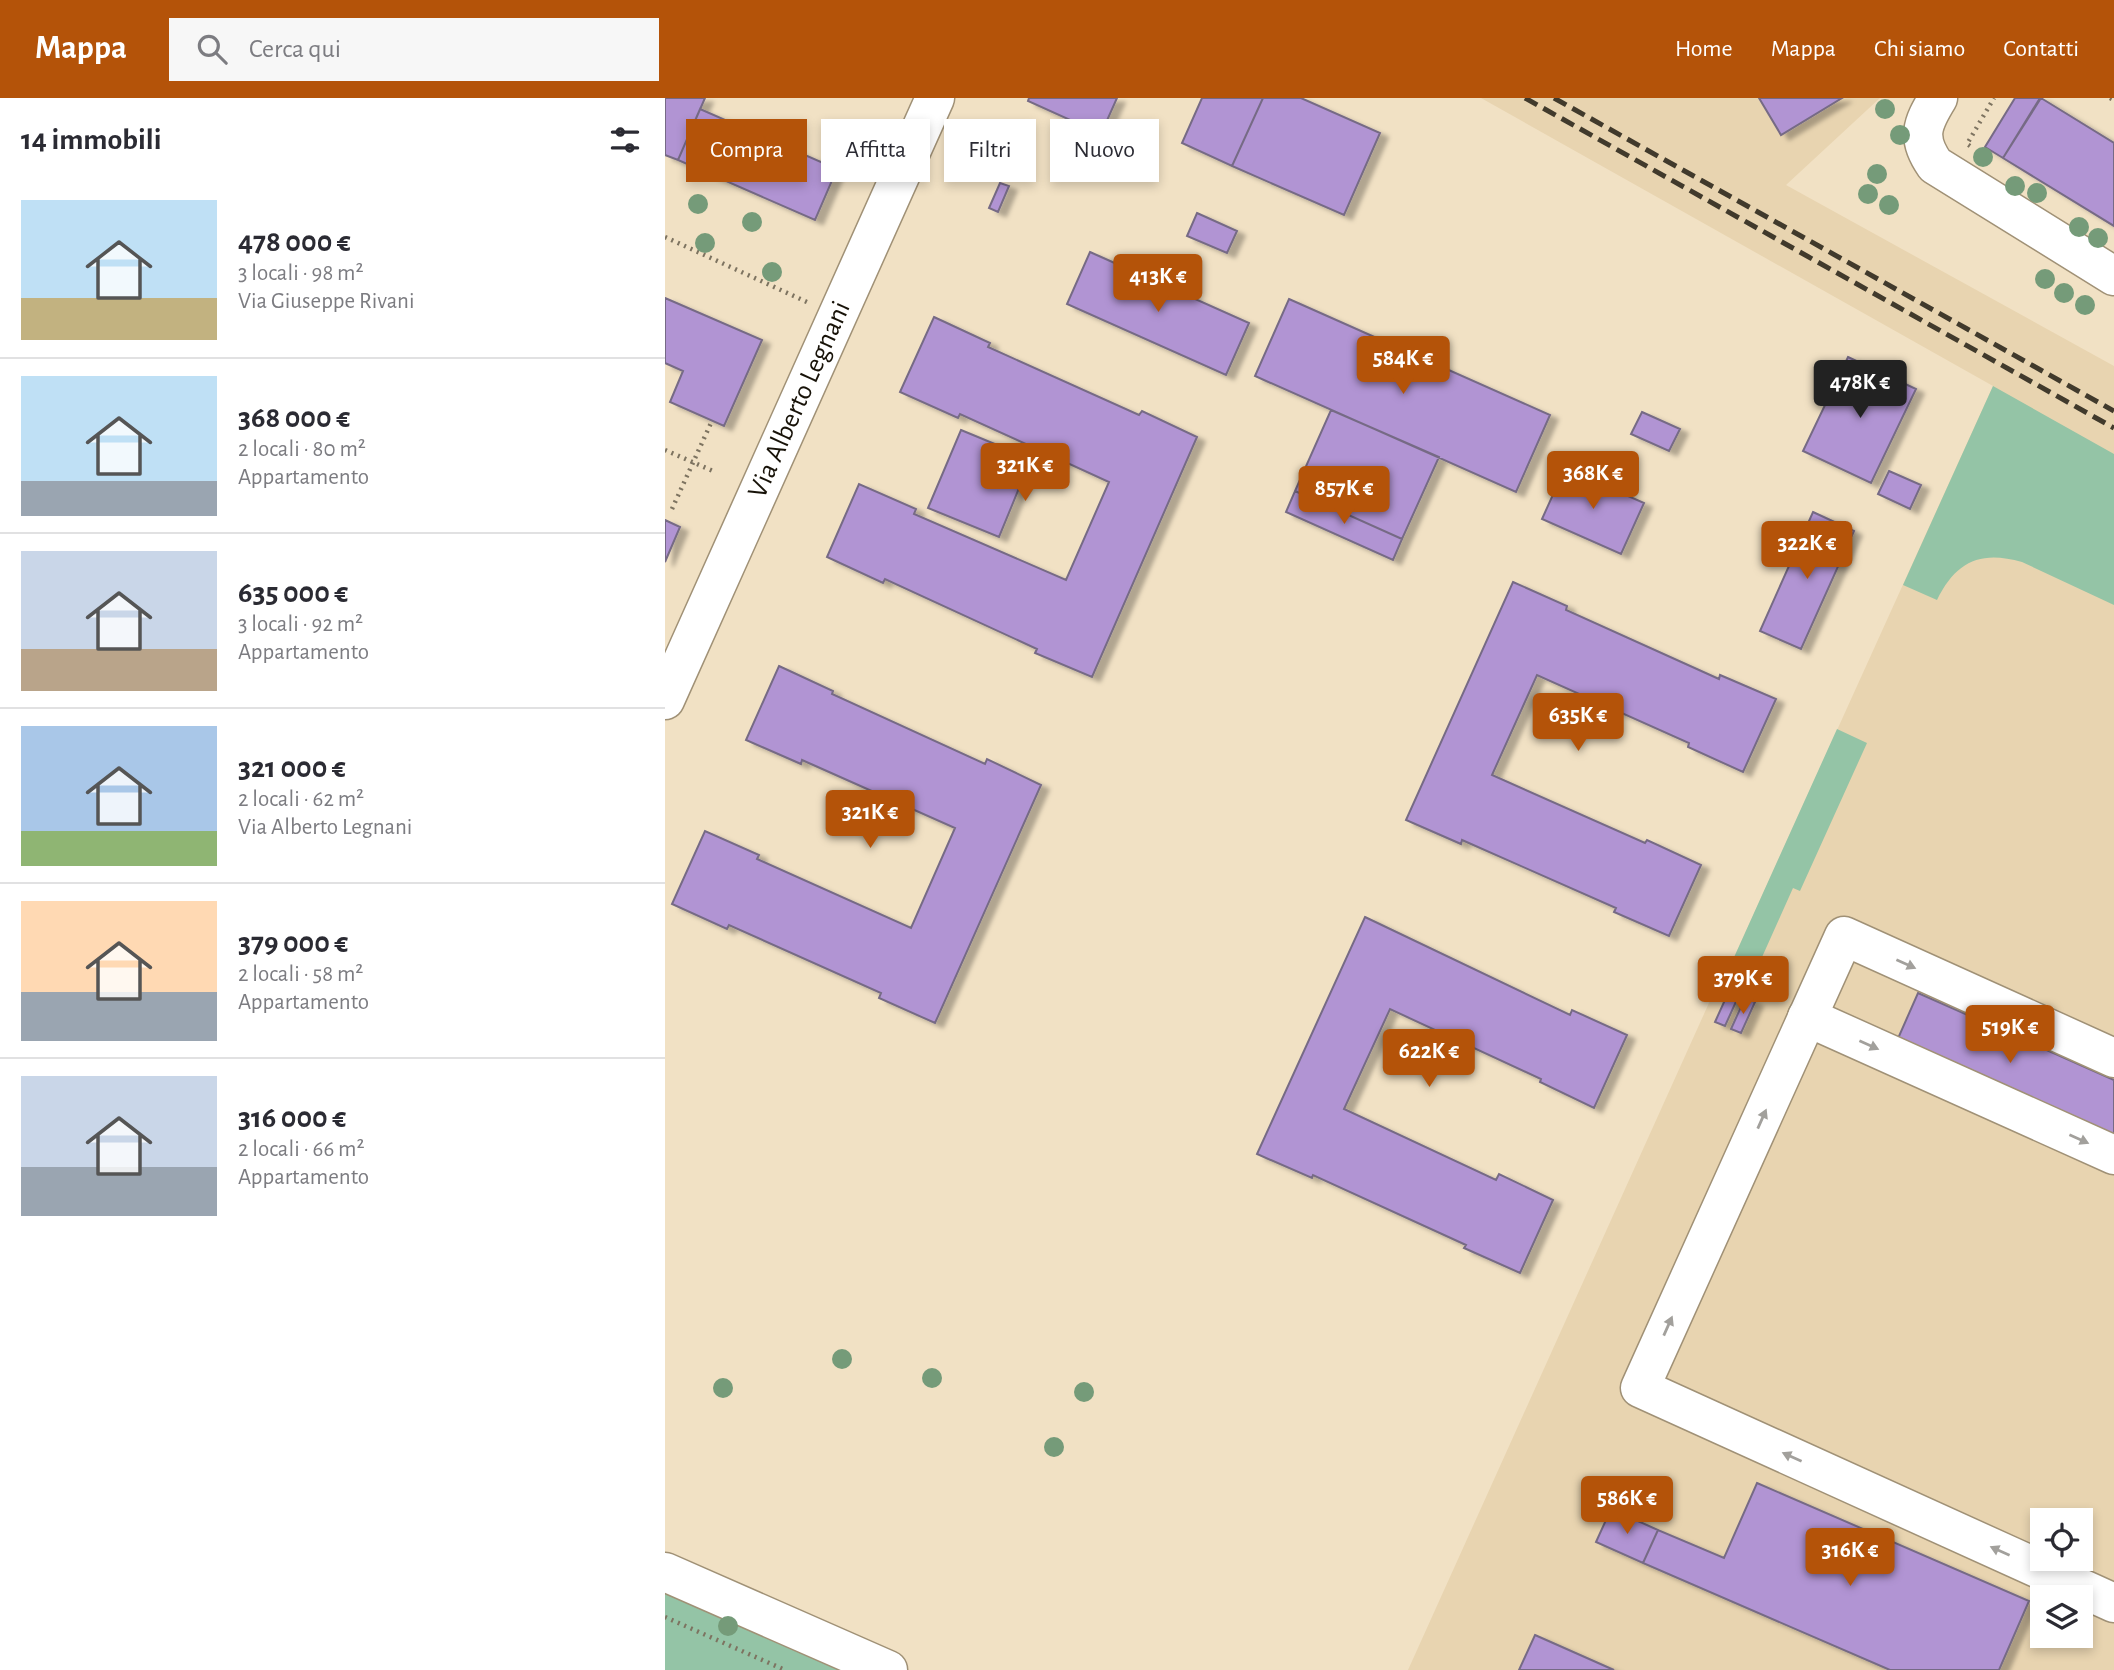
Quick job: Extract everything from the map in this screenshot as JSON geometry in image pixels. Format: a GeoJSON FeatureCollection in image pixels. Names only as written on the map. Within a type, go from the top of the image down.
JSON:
{"type":"FeatureCollection","features":[{"type":"Feature","properties":{"kind":"street","name":"Via Alberto Legnani"},"geometry":{"type":"LineString","coordinates":[[665,700],[935,98]]}},
{"type":"Feature","properties":{"kind":"street"},"geometry":{"type":"LineString","coordinates":[[1938,98],[1926,119],[1922,135],[1924,150],[1935,164],[1951,177],[2114,276]]}},
{"type":"Feature","properties":{"kind":"street"},"geometry":{"type":"LineString","coordinates":[[2111,1595],[1640,1388],[1844,936],[2114,1058]]}},
{"type":"Feature","properties":{"kind":"street"},"geometry":{"type":"LineString","coordinates":[[1807,1017],[2114,1155]]}},
{"type":"Feature","properties":{"kind":"street"},"geometry":{"type":"LineString","coordinates":[[665,1572],[888,1670]]}},
{"type":"Feature","properties":{"kind":"path"},"geometry":{"type":"LineString","coordinates":[[1966,144],[1994,98]]}},
{"type":"Feature","properties":{"kind":"path"},"geometry":{"type":"LineString","coordinates":[[665,237],[816,306]]}},
{"type":"Feature","properties":{"kind":"path"},"geometry":{"type":"LineString","coordinates":[[672,509],[711,422]]}},
{"type":"Feature","properties":{"kind":"path"},"geometry":{"type":"LineString","coordinates":[[665,450],[713,471]]}},
{"type":"Feature","properties":{"kind":"path"},"geometry":{"type":"LineString","coordinates":[[665,1617],[785,1670]]}},
{"type":"Feature","properties":{"kind":"shaded area"},"geometry":{"type":"Polygon","coordinates":[[[1481,98],[1880,98],[1786,185],[2114,366],[2114,1670],[1408,1670],[1727,963],[1731,964],[1993,386],[1481,98]]]}},
{"type":"Feature","properties":{"kind":"green space"},"geometry":{"type":"Polygon","coordinates":[[[1993,386],[2114,454],[2114,605],[2022,562],[1994,557],[1982,558],[1961,568],[1944,587],[1937,600],[1903,585],[1993,386]]]}},
{"type":"Feature","properties":{"kind":"green space"},"geometry":{"type":"Polygon","coordinates":[[[1837,729],[1867,743],[1800,891],[1793,888],[1754,975],[1731,964],[1837,729]]]}},
{"type":"Feature","properties":{"kind":"green space"},"geometry":{"type":"Polygon","coordinates":[[[665,1575],[877,1670],[665,1670],[665,1575]]]}},
{"type":"Feature","properties":{"kind":"building"},"geometry":{"type":"Polygon","coordinates":[[[665,98],[705,98],[696,119],[686,119],[686,142],[678,160],[665,155],[665,98]]]}},
{"type":"Feature","properties":{"kind":"building"},"geometry":{"type":"Polygon","coordinates":[[[1029,98],[1117,98],[1108,119],[1068,119],[1028,101],[1029,98]]]}},
{"type":"Feature","properties":{"kind":"building"},"geometry":{"type":"Polygon","coordinates":[[[1202,98],[1263,98],[1232,166],[1182,143],[1202,98]]]}},
{"type":"Feature","properties":{"kind":"building"},"geometry":{"type":"Polygon","coordinates":[[[1263,98],[1301,98],[1380,133],[1344,215],[1232,166],[1263,98]]]}},
{"type":"Feature","properties":{"kind":"building"},"geometry":{"type":"Polygon","coordinates":[[[1759,98],[1842,98],[1781,135],[1759,98]]]}},
{"type":"Feature","properties":{"kind":"building"},"geometry":{"type":"Polygon","coordinates":[[[2015,98],[2040,98],[2003,158],[1985,147],[2015,98]]]}},
{"type":"Feature","properties":{"kind":"building"},"geometry":{"type":"Polygon","coordinates":[[[2041,98],[2114,143],[2114,226],[2003,158],[2041,98]]]}},
{"type":"Feature","properties":{"kind":"building"},"geometry":{"type":"Polygon","coordinates":[[[700,109],[723,119],[696,119],[700,109]]]}},
{"type":"Feature","properties":{"kind":"building"},"geometry":{"type":"Polygon","coordinates":[[[686,141],[686,164],[678,160],[686,141]]]}},
{"type":"Feature","properties":{"kind":"building"},"geometry":{"type":"Polygon","coordinates":[[[807,156],[821,162],[821,182],[831,182],[815,220],[728,182],[807,182],[807,156]]]}},
{"type":"Feature","properties":{"kind":"building"},"geometry":{"type":"Polygon","coordinates":[[[1000,183],[1009,186],[998,212],[989,208],[1000,183]]]}},
{"type":"Feature","properties":{"kind":"building"},"geometry":{"type":"Polygon","coordinates":[[[1197,213],[1237,231],[1227,253],[1187,236],[1197,213]]]}},
{"type":"Feature","properties":{"kind":"building"},"geometry":{"type":"Polygon","coordinates":[[[1090,252],[1249,323],[1226,375],[1067,304],[1090,252]]]}},
{"type":"Feature","properties":{"kind":"building"},"geometry":{"type":"Polygon","coordinates":[[[665,298],[762,340],[724,426],[670,402],[683,371],[665,363],[665,298]]]}},
{"type":"Feature","properties":{"kind":"building"},"geometry":{"type":"Polygon","coordinates":[[[1289,299],[1550,415],[1516,492],[1255,376],[1289,299]]]}},
{"type":"Feature","properties":{"kind":"building"},"geometry":{"type":"Polygon","coordinates":[[[934,317],[990,343],[988,347],[1139,415],[1142,411],[1197,437],[1092,677],[1035,653],[1037,649],[885,579],[883,583],[827,557],[859,484],[916,509],[914,514],[1066,580],[1109,482],[960,414],[958,418],[900,392],[934,317]]]}},
{"type":"Feature","properties":{"kind":"building"},"geometry":{"type":"Polygon","coordinates":[[[1848,357],[1916,389],[1871,483],[1803,451],[1848,357]]]}},
{"type":"Feature","properties":{"kind":"building"},"geometry":{"type":"Polygon","coordinates":[[[1331,410],[1439,457],[1402,539],[1295,491],[1331,410]]]}},
{"type":"Feature","properties":{"kind":"building"},"geometry":{"type":"Polygon","coordinates":[[[1642,412],[1680,429],[1669,451],[1631,434],[1642,412]]]}},
{"type":"Feature","properties":{"kind":"building"},"geometry":{"type":"Polygon","coordinates":[[[961,430],[1031,459],[999,537],[928,508],[961,430]]]}},
{"type":"Feature","properties":{"kind":"building"},"geometry":{"type":"Polygon","coordinates":[[[1565,468],[1644,503],[1621,554],[1542,519],[1565,468]]]}},
{"type":"Feature","properties":{"kind":"building"},"geometry":{"type":"Polygon","coordinates":[[[1889,471],[1921,485],[1910,509],[1878,494],[1889,471]]]}},
{"type":"Feature","properties":{"kind":"building"},"geometry":{"type":"Polygon","coordinates":[[[1295,491],[1402,539],[1393,560],[1286,512],[1295,491]]]}},
{"type":"Feature","properties":{"kind":"building"},"geometry":{"type":"Polygon","coordinates":[[[1813,512],[1854,531],[1801,649],[1760,631],[1813,512]]]}},
{"type":"Feature","properties":{"kind":"building"},"geometry":{"type":"Polygon","coordinates":[[[665,520],[680,527],[665,562],[665,520]]]}},
{"type":"Feature","properties":{"kind":"building"},"geometry":{"type":"Polygon","coordinates":[[[1513,582],[1567,606],[1566,610],[1719,679],[1720,675],[1776,699],[1743,772],[1688,747],[1689,743],[1537,675],[1492,775],[1701,865],[1669,936],[1614,912],[1616,908],[1462,840],[1461,844],[1406,820],[1513,582]]]}},
{"type":"Feature","properties":{"kind":"building"},"geometry":{"type":"Polygon","coordinates":[[[779,666],[833,691],[832,694],[985,764],[987,759],[1041,785],[935,1023],[879,998],[881,993],[729,925],[727,929],[672,904],[705,831],[759,855],[757,859],[911,928],[955,828],[802,760],[801,764],[746,740],[779,666]]]}},
{"type":"Feature","properties":{"kind":"building"},"geometry":{"type":"Polygon","coordinates":[[[1365,917],[1570,1015],[1572,1010],[1627,1035],[1594,1108],[1540,1082],[1541,1079],[1390,1009],[1344,1109],[1496,1180],[1499,1174],[1553,1200],[1520,1273],[1464,1248],[1466,1245],[1313,1175],[1312,1178],[1257,1154],[1365,917]]]}},
{"type":"Feature","properties":{"kind":"building"},"geometry":{"type":"Polygon","coordinates":[[[1729,991],[1739,995],[1725,1026],[1715,1022],[1729,991]]]}},
{"type":"Feature","properties":{"kind":"building"},"geometry":{"type":"Polygon","coordinates":[[[1918,993],[2114,1080],[2114,1140],[1896,1043],[1918,993]]]}},
{"type":"Feature","properties":{"kind":"building"},"geometry":{"type":"Polygon","coordinates":[[[1745,998],[1755,1002],[1741,1033],[1731,1029],[1745,998]]]}},
{"type":"Feature","properties":{"kind":"building"},"geometry":{"type":"Polygon","coordinates":[[[1757,1483],[2029,1601],[1999,1670],[1890,1670],[1643,1563],[1658,1530],[1724,1558],[1757,1483]]]}},
{"type":"Feature","properties":{"kind":"building"},"geometry":{"type":"Polygon","coordinates":[[[1611,1509],[1658,1530],[1643,1563],[1596,1542],[1611,1509]]]}},
{"type":"Feature","properties":{"kind":"building"},"geometry":{"type":"Polygon","coordinates":[[[1535,1635],[1614,1670],[1519,1670],[1535,1635]]]}},
{"type":"Feature","properties":{"kind":"railway"},"geometry":{"type":"LineString","coordinates":[[1525,98],[2114,428]]}},
{"type":"Feature","properties":{"kind":"railway"},"geometry":{"type":"LineString","coordinates":[[1554,98],[2114,411]]}}]}
